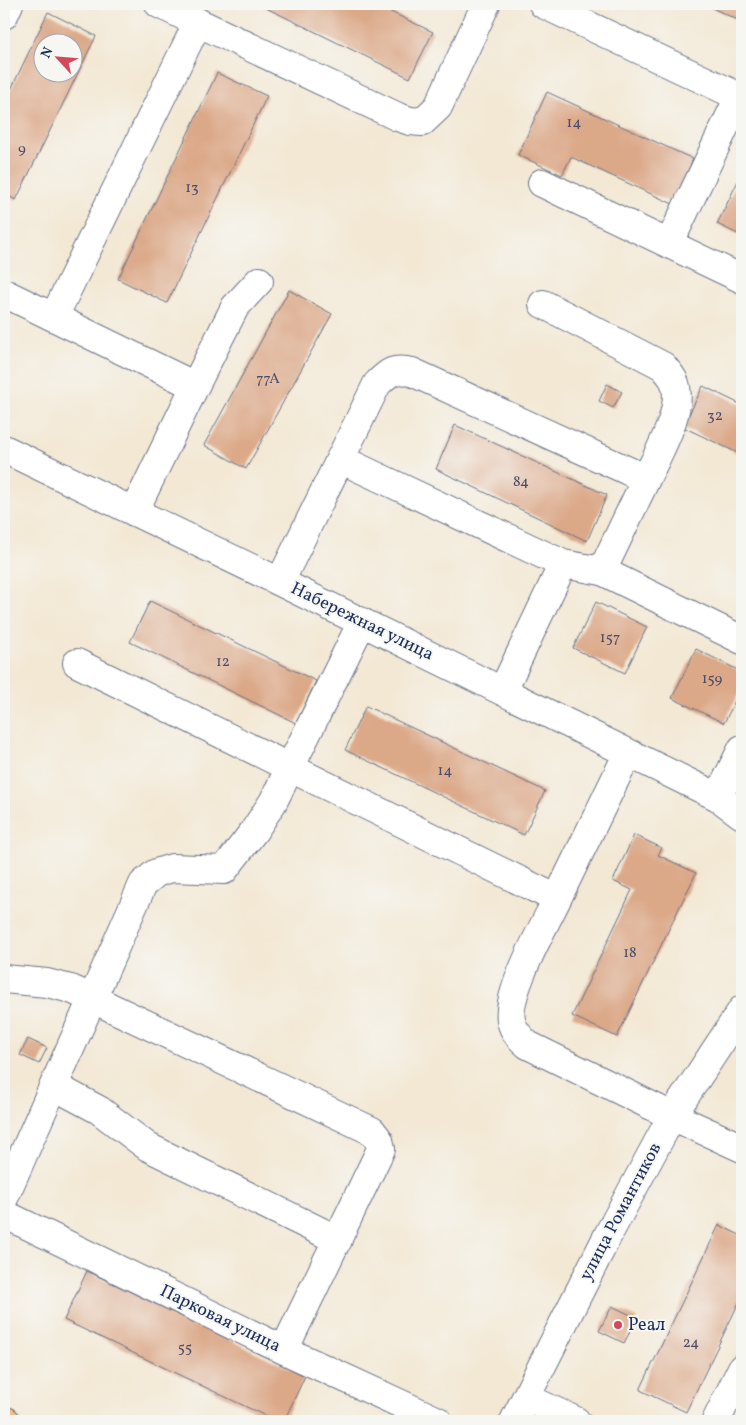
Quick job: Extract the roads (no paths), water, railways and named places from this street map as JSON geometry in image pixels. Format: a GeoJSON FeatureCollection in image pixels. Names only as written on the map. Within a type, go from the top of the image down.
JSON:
{"type":"FeatureCollection","features":[{"type":"Feature","properties":{"kind":"street"},"geometry":{"type":"LineString","coordinates":[[4,16],[10,4]]}},
{"type":"Feature","properties":{"kind":"street"},"geometry":{"type":"LineString","coordinates":[[160,4],[398,117],[422,122],[438,107],[486,4]]}},
{"type":"Feature","properties":{"kind":"street"},"geometry":{"type":"LineString","coordinates":[[543,4],[741,97],[669,244]]}},
{"type":"Feature","properties":{"kind":"street"},"geometry":{"type":"LineString","coordinates":[[54,317],[198,22]]}},
{"type":"Feature","properties":{"kind":"street"},"geometry":{"type":"LineString","coordinates":[[542,183],[742,279]]}},
{"type":"Feature","properties":{"kind":"street"},"geometry":{"type":"LineString","coordinates":[[134,512],[235,307],[259,281]]}},
{"type":"Feature","properties":{"kind":"street"},"geometry":{"type":"LineString","coordinates":[[4,294],[195,386]]}},
{"type":"Feature","properties":{"kind":"street"},"geometry":{"type":"LineString","coordinates":[[543,304],[663,366],[674,381],[678,398],[672,420],[602,571]]}},
{"type":"Feature","properties":{"kind":"street"},"geometry":{"type":"LineString","coordinates":[[280,582],[377,384],[389,372],[400,369],[412,372],[646,479]]}},
{"type":"Feature","properties":{"kind":"street","name":"Набережная улица"},"geometry":{"type":"LineString","coordinates":[[4,450],[503,690],[628,753],[730,799],[742,815]]}},
{"type":"Feature","properties":{"kind":"street"},"geometry":{"type":"LineString","coordinates":[[340,459],[563,564],[602,571],[742,640]]}},
{"type":"Feature","properties":{"kind":"street"},"geometry":{"type":"LineString","coordinates":[[503,690],[563,564]]}},
{"type":"Feature","properties":{"kind":"street"},"geometry":{"type":"LineString","coordinates":[[4,1198],[143,884],[156,873],[172,868],[224,870],[254,832],[273,802],[291,769],[362,622]]}},
{"type":"Feature","properties":{"kind":"street"},"geometry":{"type":"LineString","coordinates":[[76,663],[557,899]]}},
{"type":"Feature","properties":{"kind":"street"},"geometry":{"type":"LineString","coordinates":[[730,799],[742,749]]}},
{"type":"Feature","properties":{"kind":"street"},"geometry":{"type":"LineString","coordinates":[[628,753],[519,978],[510,1006],[511,1021],[516,1034],[528,1045],[672,1116],[742,1148]]}},
{"type":"Feature","properties":{"kind":"street"},"geometry":{"type":"LineString","coordinates":[[4,979],[47,983],[71,989],[93,998],[372,1131],[379,1140],[381,1149],[284,1350]]}},
{"type":"Feature","properties":{"kind":"street","name":"улица Романтиков"},"geometry":{"type":"LineString","coordinates":[[520,1410],[609,1233],[672,1116],[742,1010]]}},
{"type":"Feature","properties":{"kind":"street"},"geometry":{"type":"LineString","coordinates":[[54,1086],[99,1110],[148,1147],[338,1240]]}},
{"type":"Feature","properties":{"kind":"street","name":"Парковая улица"},"geometry":{"type":"LineString","coordinates":[[4,1214],[284,1350],[438,1421]]}},
{"type":"Feature","properties":{"kind":"street"},"geometry":{"type":"LineString","coordinates":[[716,1421],[742,1368]]}},
{"type":"Feature","properties":{"kind":"street"},"geometry":{"type":"LineString","coordinates":[[520,1410],[576,1421]]}},
{"type":"Feature","properties":{"kind":"place","name":"Реал"},"geometry":{"type":"Point","coordinates":[618,1325]}}]}
